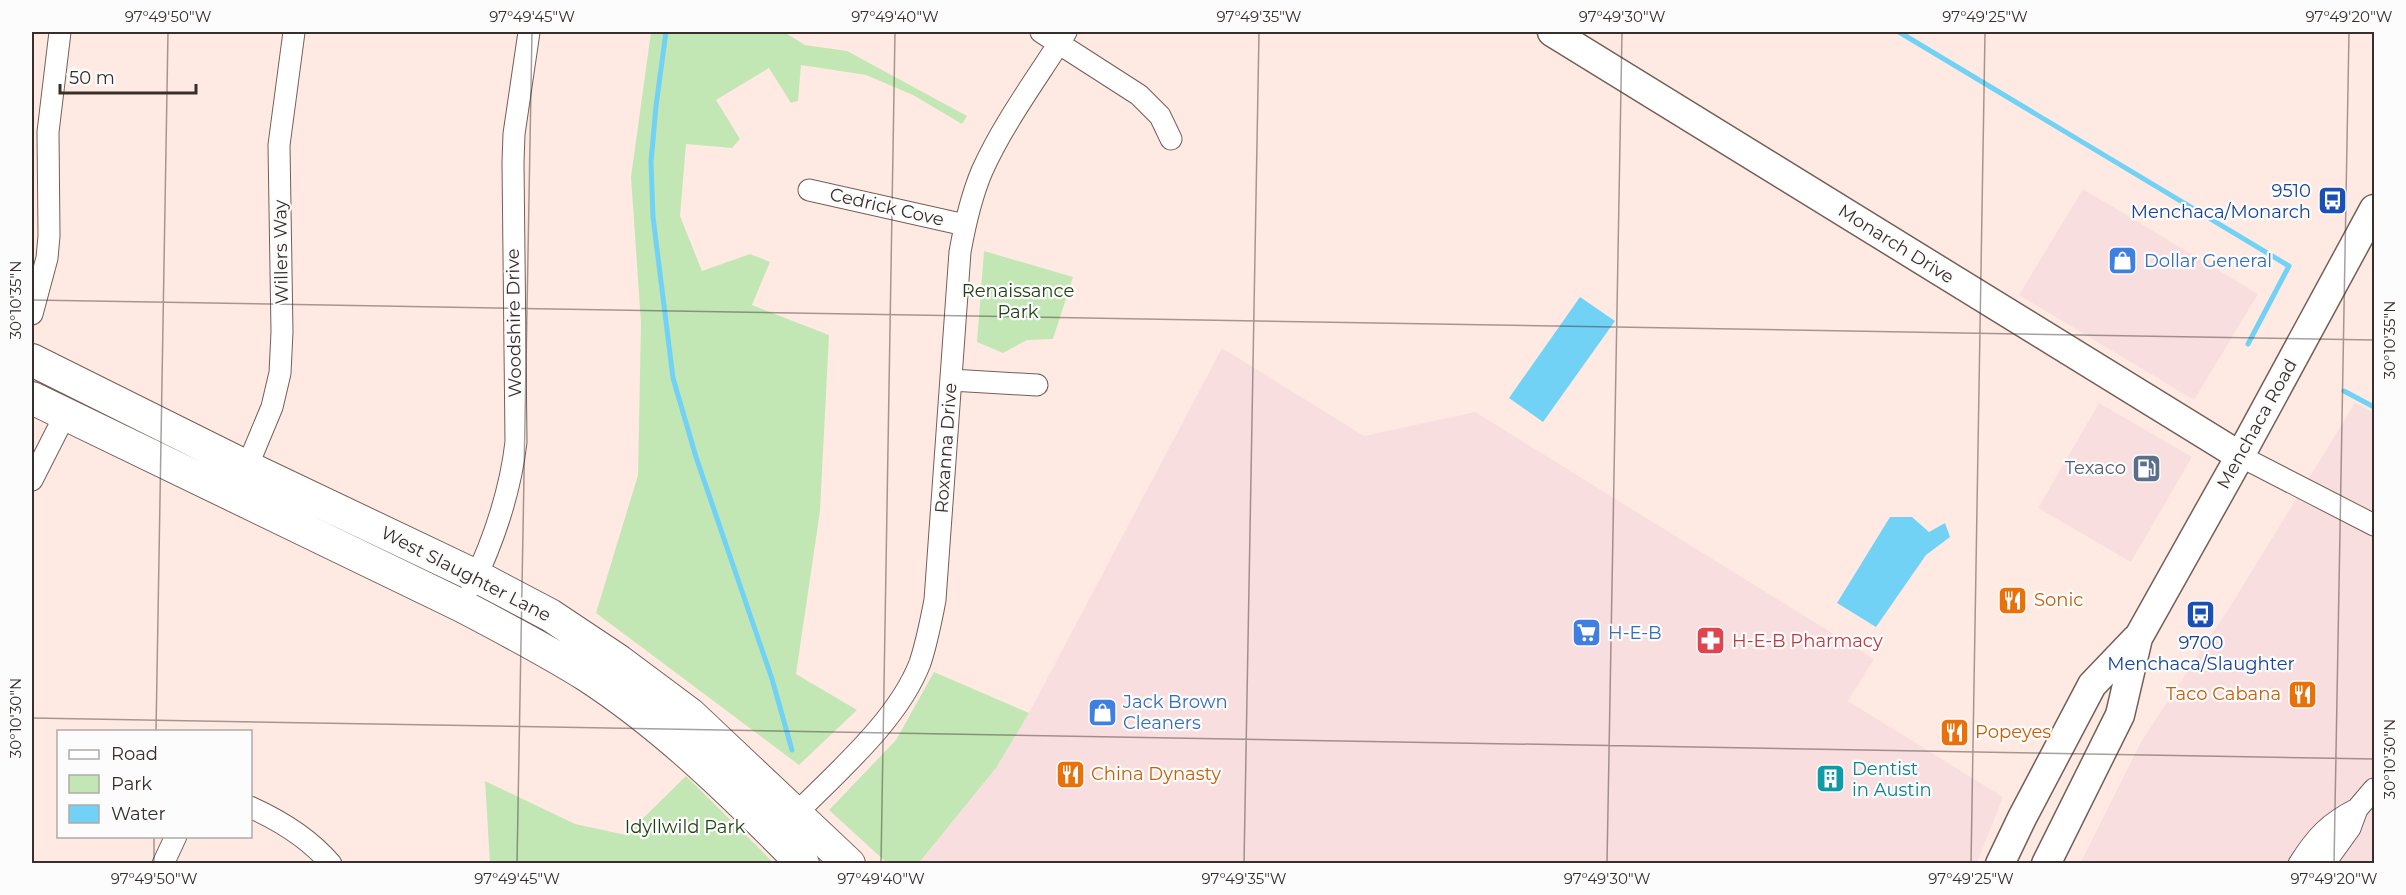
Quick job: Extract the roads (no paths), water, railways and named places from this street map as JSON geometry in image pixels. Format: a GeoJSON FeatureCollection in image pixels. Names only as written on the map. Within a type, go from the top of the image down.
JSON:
{"type":"FeatureCollection","features":[{"type":"Feature","properties":{"kind":"main road","name":"Monarch Drive"},"geometry":{"type":"LineString","coordinates":[[1552,32],[2240,456]]}},
{"type":"Feature","properties":{"kind":"main road","name":"Menchaca Road"},"geometry":{"type":"LineString","coordinates":[[2000,864],[2092,685],[2138,638],[2374,209]]}},
{"type":"Feature","properties":{"kind":"main road","name":"West Slaughter Lane"},"geometry":{"type":"LineString","coordinates":[[32,360],[476,576],[550,615],[619,661],[690,714],[849,864]]}},
{"type":"Feature","properties":{"kind":"main road","name":"West Slaughter Lane"},"geometry":{"type":"LineString","coordinates":[[32,398],[462,606],[529,641],[588,677],[669,737],[803,864]]}},
{"type":"Feature","properties":{"kind":"main road","name":"Menchaca Road"},"geometry":{"type":"LineString","coordinates":[[2046,864],[2120,715],[2138,638]]}},
{"type":"Feature","properties":{"kind":"street"},"geometry":{"type":"LineString","coordinates":[[32,315],[47,258],[49,236],[48,132],[60,32]]}},
{"type":"Feature","properties":{"kind":"street","name":"Willers Way"},"geometry":{"type":"LineString","coordinates":[[247,466],[272,407],[280,373],[282,332],[279,146],[294,32]]}},
{"type":"Feature","properties":{"kind":"street","name":"Woodshire Drive"},"geometry":{"type":"LineString","coordinates":[[462,606],[504,507],[511,483],[516,442],[513,162],[514,134],[529,32]]}},
{"type":"Feature","properties":{"kind":"street"},"geometry":{"type":"LineString","coordinates":[[1055,35],[1139,94],[1160,116],[1171,139]]}},
{"type":"Feature","properties":{"kind":"street","name":"Roxanna Drive"},"geometry":{"type":"LineString","coordinates":[[775,835],[876,730],[902,696],[919,664],[929,632],[935,600],[960,252],[965,225],[982,171],[1055,35]]}},
{"type":"Feature","properties":{"kind":"street","name":"Cedrick Cove"},"geometry":{"type":"LineString","coordinates":[[809,190],[965,225]]}},
{"type":"Feature","properties":{"kind":"street"},"geometry":{"type":"LineString","coordinates":[[951,380],[1037,386]]}},
{"type":"Feature","properties":{"kind":"street"},"geometry":{"type":"LineString","coordinates":[[32,480],[65,415]]}},
{"type":"Feature","properties":{"kind":"street"},"geometry":{"type":"LineString","coordinates":[[2240,456],[2374,525]]}},
{"type":"Feature","properties":{"kind":"street"},"geometry":{"type":"LineString","coordinates":[[2324,864],[2350,828],[2357,809],[2374,789]]}},
{"type":"Feature","properties":{"kind":"street"},"geometry":{"type":"LineString","coordinates":[[252,808],[271,816],[297,832],[317,848],[331,864]]}},
{"type":"Feature","properties":{"kind":"street"},"geometry":{"type":"LineString","coordinates":[[2299,864],[2314,840],[2334,821],[2357,809]]}},
{"type":"Feature","properties":{"kind":"street"},"geometry":{"type":"LineString","coordinates":[[164,864],[176,838]]}},
{"type":"Feature","properties":{"kind":"water"},"geometry":{"type":"Polygon","coordinates":[[[1580,297],[1615,321],[1543,422],[1509,398],[1580,297]]]}},
{"type":"Feature","properties":{"kind":"water"},"geometry":{"type":"Polygon","coordinates":[[[1890,517],[1912,517],[1929,532],[1945,523],[1950,537],[1926,555],[1876,627],[1837,603],[1890,517]]]}},
{"type":"Feature","properties":{"kind":"waterway"},"geometry":{"type":"LineString","coordinates":[[666,32],[651,162],[653,217],[673,378],[696,457],[772,679],[792,750]]}},
{"type":"Feature","properties":{"kind":"waterway"},"geometry":{"type":"LineString","coordinates":[[1899,32],[2289,266],[2248,344]]}},
{"type":"Feature","properties":{"kind":"waterway"},"geometry":{"type":"LineString","coordinates":[[2344,391],[2374,407]]}},
{"type":"Feature","properties":{"kind":"place","name":"9510 Menchaca/Monarch"},"geometry":{"type":"Point","coordinates":[2332,201]}},
{"type":"Feature","properties":{"kind":"place","name":"Dollar General"},"geometry":{"type":"Point","coordinates":[2123,261]}},
{"type":"Feature","properties":{"kind":"place","name":"Texaco"},"geometry":{"type":"Point","coordinates":[2147,468]}},
{"type":"Feature","properties":{"kind":"place","name":"Sonic"},"geometry":{"type":"Point","coordinates":[2013,600]}},
{"type":"Feature","properties":{"kind":"place","name":"9700 Menchaca/Slaughter"},"geometry":{"type":"Point","coordinates":[2201,614]}},
{"type":"Feature","properties":{"kind":"place","name":"H-E-B"},"geometry":{"type":"Point","coordinates":[1587,633]}},
{"type":"Feature","properties":{"kind":"place","name":"H-E-B Pharmacy"},"geometry":{"type":"Point","coordinates":[1711,641]}},
{"type":"Feature","properties":{"kind":"place","name":"Taco Cabana"},"geometry":{"type":"Point","coordinates":[2302,694]}},
{"type":"Feature","properties":{"kind":"place","name":"Jack Brown Cleaners"},"geometry":{"type":"Point","coordinates":[1102,712]}},
{"type":"Feature","properties":{"kind":"place","name":"Popeyes"},"geometry":{"type":"Point","coordinates":[1954,732]}},
{"type":"Feature","properties":{"kind":"place","name":"China Dynasty"},"geometry":{"type":"Point","coordinates":[1070,774]}},
{"type":"Feature","properties":{"kind":"place","name":"Dentist in Austin"},"geometry":{"type":"Point","coordinates":[1831,779]}},
{"type":"Feature","properties":{"kind":"park label","name":"Renaissance Park"},"geometry":{"type":"Point","coordinates":[1018,301]}},
{"type":"Feature","properties":{"kind":"park label","name":"Idyllwild Park"},"geometry":{"type":"Point","coordinates":[685,827]}}]}
